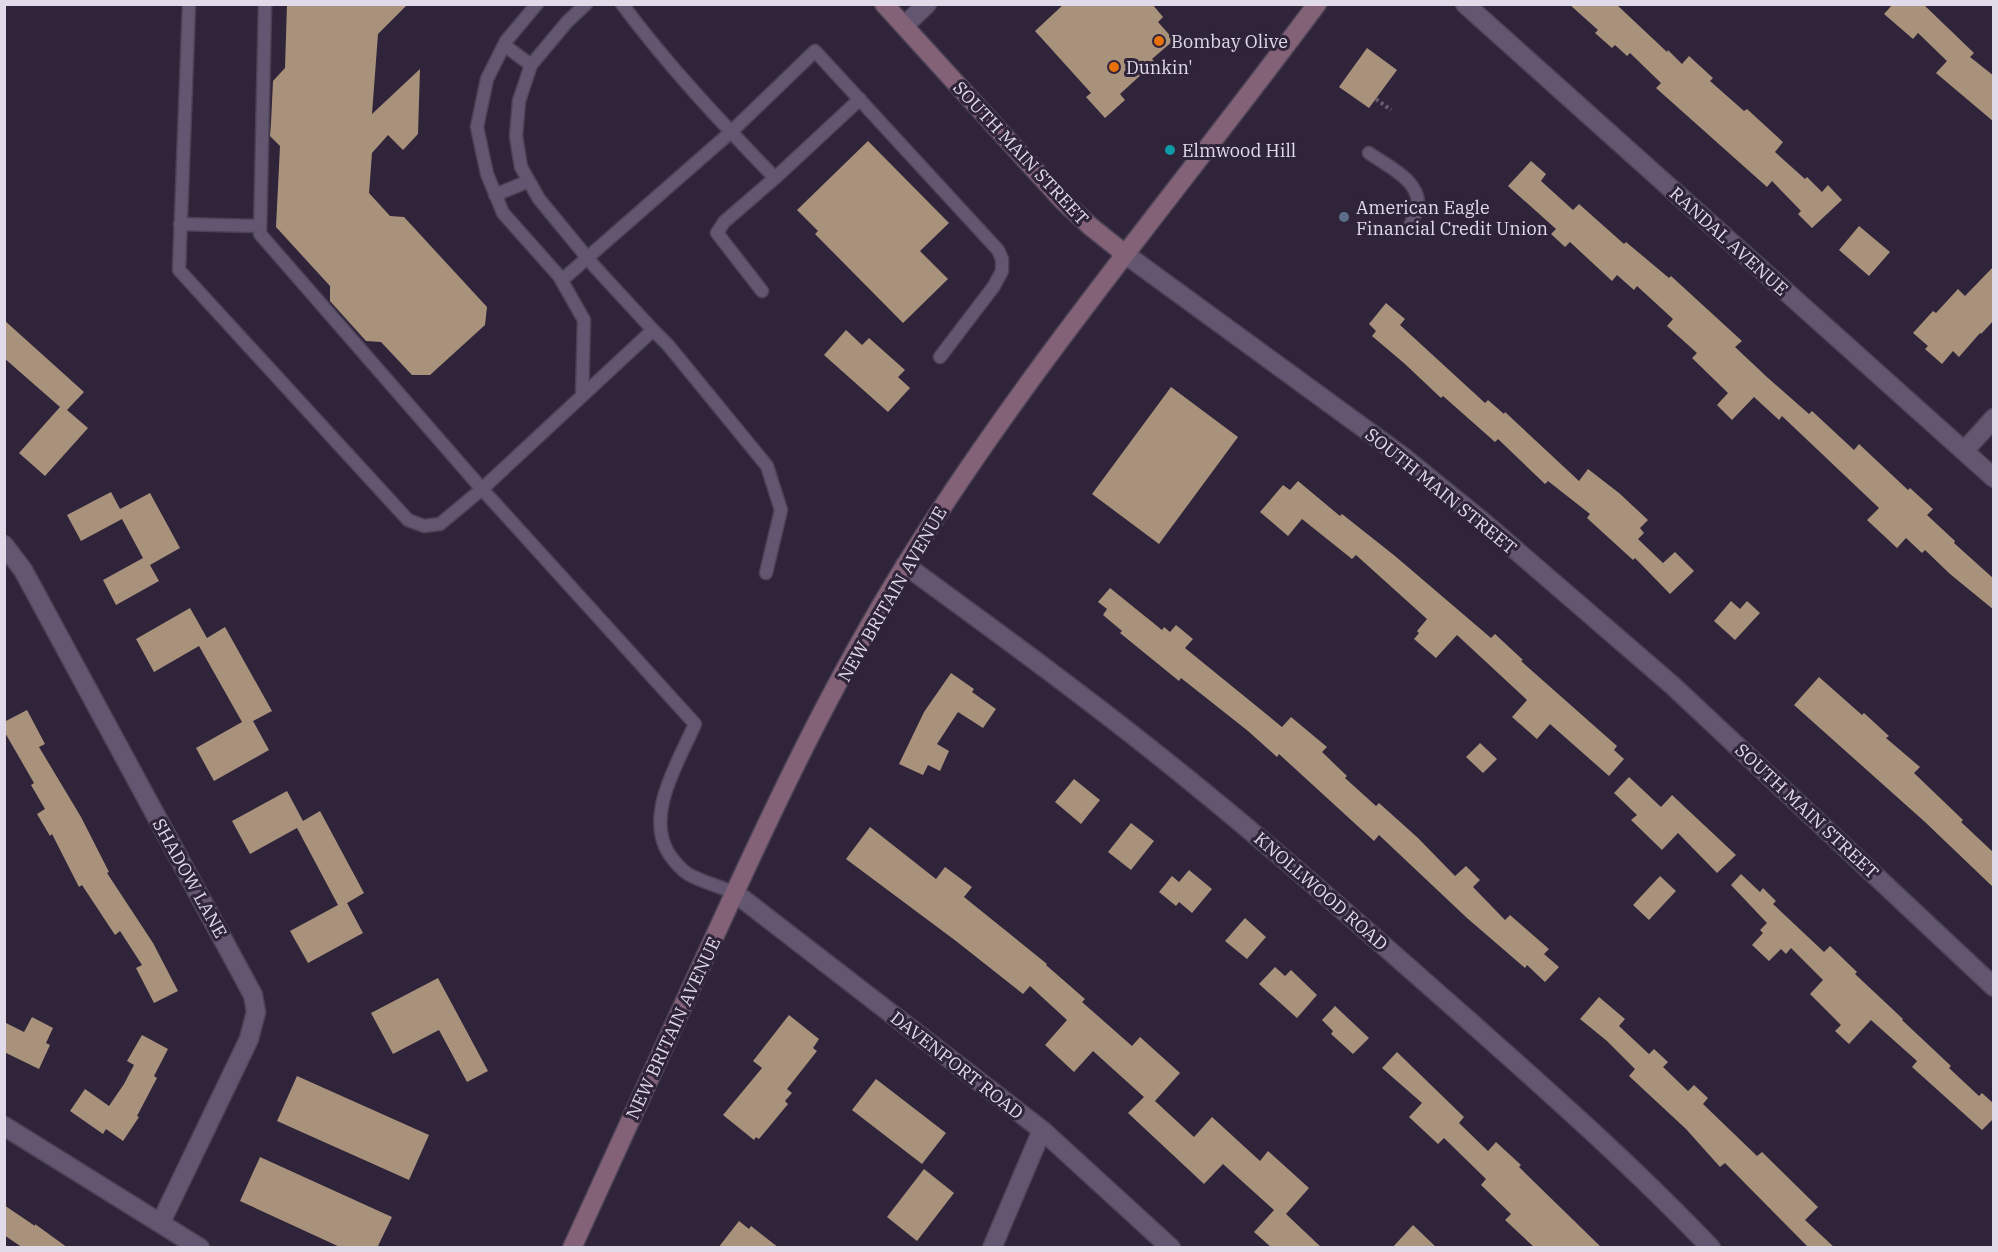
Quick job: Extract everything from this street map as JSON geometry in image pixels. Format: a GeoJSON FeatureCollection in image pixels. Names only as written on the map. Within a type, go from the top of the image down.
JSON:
{"type":"FeatureCollection","features":[{"type":"Feature","properties":{"kind":"main road","name":"SOUTH MAIN STREET"},"geometry":{"type":"LineString","coordinates":[[884,4],[1063,201],[1125,254]]}},
{"type":"Feature","properties":{"kind":"main road","name":"NEW BRITAIN AVENUE"},"geometry":{"type":"LineString","coordinates":[[572,1248],[775,804],[905,565],[948,499],[1051,352],[1317,4]]}},
{"type":"Feature","properties":{"kind":"street"},"geometry":{"type":"LineString","coordinates":[[904,26],[927,4]]}},
{"type":"Feature","properties":{"kind":"street","name":"RANDAL AVENUE"},"geometry":{"type":"LineString","coordinates":[[1465,4],[1994,478]]}},
{"type":"Feature","properties":{"kind":"street","name":"SOUTH MAIN STREET"},"geometry":{"type":"LineString","coordinates":[[1125,254],[1402,456],[1482,520],[1671,685],[1994,987]]}},
{"type":"Feature","properties":{"kind":"street"},"geometry":{"type":"LineString","coordinates":[[1964,451],[1994,418]]}},
{"type":"Feature","properties":{"kind":"street","name":"SHADOW LANE"},"geometry":{"type":"LineString","coordinates":[[4,545],[23,570],[253,995],[256,1012],[249,1039],[161,1222]]}},
{"type":"Feature","properties":{"kind":"street","name":"KNOLLWOOD ROAD"},"geometry":{"type":"LineString","coordinates":[[905,565],[1108,716],[1189,779],[1281,856],[1348,913],[1611,1150],[1711,1248]]}},
{"type":"Feature","properties":{"kind":"street","name":"DAVENPORT ROAD"},"geometry":{"type":"LineString","coordinates":[[735,893],[1042,1130],[1171,1248]]}},
{"type":"Feature","properties":{"kind":"street"},"geometry":{"type":"LineString","coordinates":[[4,1126],[200,1248]]}},
{"type":"Feature","properties":{"kind":"street"},"geometry":{"type":"LineString","coordinates":[[992,1248],[1042,1130]]}},
{"type":"Feature","properties":{"kind":"lane"},"geometry":{"type":"LineString","coordinates":[[189,4],[179,270],[408,520],[424,526],[440,524],[482,489],[652,330]]}},
{"type":"Feature","properties":{"kind":"lane"},"geometry":{"type":"LineString","coordinates":[[265,4],[260,234],[482,489],[695,724],[667,789],[661,809],[659,831],[664,846],[673,860],[686,873],[735,893]]}},
{"type":"Feature","properties":{"kind":"lane"},"geometry":{"type":"LineString","coordinates":[[537,4],[504,45],[487,79],[477,128],[487,174],[502,213],[562,280],[584,320],[582,396]]}},
{"type":"Feature","properties":{"kind":"lane"},"geometry":{"type":"LineString","coordinates":[[586,4],[567,22],[531,65],[519,101],[516,136],[521,167],[539,200],[652,330],[668,345],[767,466],[781,510],[766,573]]}},
{"type":"Feature","properties":{"kind":"lane"},"geometry":{"type":"LineString","coordinates":[[622,4],[641,31],[775,178]]}},
{"type":"Feature","properties":{"kind":"lane"},"geometry":{"type":"LineString","coordinates":[[504,45],[531,65]]}},
{"type":"Feature","properties":{"kind":"lane"},"geometry":{"type":"LineString","coordinates":[[562,280],[731,132],[815,51],[998,250],[1002,259],[1002,271],[994,286],[940,357]]}},
{"type":"Feature","properties":{"kind":"lane"},"geometry":{"type":"LineString","coordinates":[[762,291],[717,233],[724,222],[860,99]]}},
{"type":"Feature","properties":{"kind":"lane"},"geometry":{"type":"LineString","coordinates":[[1369,153],[1407,180],[1415,189],[1418,207],[1408,228]]}},
{"type":"Feature","properties":{"kind":"lane"},"geometry":{"type":"LineString","coordinates":[[495,195],[529,181]]}},
{"type":"Feature","properties":{"kind":"lane"},"geometry":{"type":"LineString","coordinates":[[180,224],[260,226]]}},
{"type":"Feature","properties":{"kind":"path"},"geometry":{"type":"LineString","coordinates":[[1376,99],[1391,110]]}},
{"type":"Feature","properties":{"kind":"building"},"geometry":{"type":"Polygon","coordinates":[[[287,4],[408,4],[378,34],[372,114],[420,69],[418,134],[403,150],[388,135],[372,153],[369,193],[390,216],[404,217],[487,307],[485,325],[430,375],[412,375],[381,342],[366,341],[330,301],[330,286],[276,227],[280,146],[270,136],[273,81],[285,68],[287,4]]]}},
{"type":"Feature","properties":{"kind":"building"},"geometry":{"type":"Polygon","coordinates":[[[1064,4],[1152,4],[1163,17],[1158,22],[1174,40],[1152,59],[1155,62],[1120,94],[1125,100],[1105,118],[1086,97],[1091,93],[1035,31],[1064,4]]]}},
{"type":"Feature","properties":{"kind":"building"},"geometry":{"type":"Polygon","coordinates":[[[1569,4],[1616,4],[1682,64],[1689,56],[1713,78],[1710,81],[1744,111],[1747,109],[1783,142],[1775,152],[1822,192],[1828,185],[1842,200],[1812,228],[1798,214],[1801,211],[1772,181],[1767,187],[1656,88],[1661,83],[1630,53],[1627,56],[1615,45],[1612,48],[1595,33],[1598,30],[1569,4]]]}},
{"type":"Feature","properties":{"kind":"building"},"geometry":{"type":"Polygon","coordinates":[[[1893,4],[1923,4],[1974,53],[1970,57],[1994,76],[1994,122],[1936,73],[1947,61],[1918,33],[1913,39],[1884,14],[1893,4]]]}},
{"type":"Feature","properties":{"kind":"building"},"geometry":{"type":"Polygon","coordinates":[[[1367,48],[1397,70],[1369,108],[1339,87],[1367,48]]]}},
{"type":"Feature","properties":{"kind":"building"},"geometry":{"type":"Polygon","coordinates":[[[868,141],[949,223],[920,251],[948,279],[903,323],[815,234],[818,231],[797,210],[868,141]]]}},
{"type":"Feature","properties":{"kind":"building"},"geometry":{"type":"Polygon","coordinates":[[[1531,161],[1546,174],[1541,181],[1573,210],[1579,204],[1624,244],[1626,242],[1669,278],[1671,276],[1742,341],[1735,347],[1768,378],[1809,414],[1812,411],[1854,450],[1859,444],[1908,490],[1910,488],[1933,509],[1927,515],[1994,579],[1994,610],[1925,550],[1922,553],[1906,538],[1897,548],[1867,520],[1879,508],[1782,416],[1779,420],[1754,397],[1732,420],[1717,405],[1728,393],[1692,358],[1697,353],[1667,326],[1673,319],[1637,286],[1634,290],[1617,275],[1612,281],[1570,242],[1565,247],[1551,234],[1556,229],[1508,186],[1531,161]]]}},
{"type":"Feature","properties":{"kind":"building"},"geometry":{"type":"Polygon","coordinates":[[[1859,226],[1890,252],[1869,276],[1839,250],[1859,226]]]}},
{"type":"Feature","properties":{"kind":"building"},"geometry":{"type":"Polygon","coordinates":[[[1994,266],[1994,320],[1959,357],[1953,351],[1942,364],[1925,349],[1928,346],[1913,333],[1958,289],[1965,296],[1994,266]]]}},
{"type":"Feature","properties":{"kind":"building"},"geometry":{"type":"Polygon","coordinates":[[[1386,303],[1405,319],[1400,325],[1485,403],[1488,400],[1504,414],[1505,412],[1579,481],[1588,469],[1648,520],[1640,528],[1644,533],[1638,539],[1663,563],[1675,552],[1694,571],[1670,594],[1635,558],[1633,560],[1587,518],[1590,514],[1548,481],[1545,484],[1498,439],[1495,442],[1443,396],[1441,398],[1372,336],[1376,331],[1369,324],[1386,303]]]}},
{"type":"Feature","properties":{"kind":"building"},"geometry":{"type":"Polygon","coordinates":[[[4,320],[84,392],[67,410],[88,428],[45,476],[19,453],[60,407],[4,358],[4,320]]]}},
{"type":"Feature","properties":{"kind":"building"},"geometry":{"type":"Polygon","coordinates":[[[846,330],[862,345],[869,338],[905,370],[898,377],[910,388],[888,412],[824,355],[846,330]]]}},
{"type":"Feature","properties":{"kind":"building"},"geometry":{"type":"Polygon","coordinates":[[[1171,387],[1238,437],[1159,544],[1092,494],[1171,387]]]}},
{"type":"Feature","properties":{"kind":"building"},"geometry":{"type":"Polygon","coordinates":[[[1298,481],[1340,516],[1342,514],[1395,556],[1491,638],[1495,634],[1523,660],[1521,661],[1617,746],[1614,750],[1624,759],[1609,776],[1550,724],[1537,739],[1512,717],[1527,700],[1457,635],[1436,658],[1414,639],[1419,633],[1417,631],[1427,619],[1356,555],[1352,559],[1302,519],[1288,536],[1260,512],[1283,485],[1290,490],[1298,481]]]}},
{"type":"Feature","properties":{"kind":"building"},"geometry":{"type":"Polygon","coordinates":[[[111,492],[120,509],[150,493],[180,548],[150,565],[159,581],[116,605],[103,580],[143,558],[122,519],[81,541],[67,515],[111,492]]]}},
{"type":"Feature","properties":{"kind":"building"},"geometry":{"type":"Polygon","coordinates":[[[1110,588],[1162,630],[1164,627],[1170,632],[1176,625],[1193,639],[1185,648],[1282,727],[1291,717],[1327,747],[1322,752],[1347,776],[1345,778],[1376,806],[1379,803],[1455,876],[1466,866],[1480,880],[1473,887],[1505,920],[1510,915],[1549,949],[1544,954],[1559,967],[1545,982],[1527,965],[1525,968],[1467,918],[1379,835],[1374,841],[1279,754],[1277,757],[1181,678],[1179,681],[1120,633],[1122,631],[1103,615],[1107,609],[1098,602],[1110,588]]]}},
{"type":"Feature","properties":{"kind":"building"},"geometry":{"type":"Polygon","coordinates":[[[1731,601],[1740,609],[1747,601],[1760,613],[1735,640],[1714,621],[1731,601]]]}},
{"type":"Feature","properties":{"kind":"building"},"geometry":{"type":"Polygon","coordinates":[[[190,608],[207,638],[225,627],[272,711],[253,721],[269,750],[214,781],[196,748],[242,722],[199,646],[154,672],[136,639],[190,608]]]}},
{"type":"Feature","properties":{"kind":"building"},"geometry":{"type":"Polygon","coordinates":[[[951,673],[974,689],[972,692],[996,709],[983,728],[958,712],[937,744],[949,751],[940,771],[928,765],[923,775],[899,764],[924,712],[951,673]]]}},
{"type":"Feature","properties":{"kind":"building"},"geometry":{"type":"Polygon","coordinates":[[[1819,677],[1862,715],[1864,713],[1889,736],[1886,738],[1920,767],[1914,773],[1994,853],[1994,888],[1925,822],[1794,705],[1819,677]]]}},
{"type":"Feature","properties":{"kind":"building"},"geometry":{"type":"Polygon","coordinates":[[[27,710],[45,744],[39,747],[81,817],[109,872],[107,873],[153,943],[178,991],[154,1003],[136,968],[142,965],[120,931],[115,935],[82,885],[79,887],[52,834],[50,836],[37,814],[45,809],[31,785],[34,783],[4,731],[4,722],[27,710]]]}},
{"type":"Feature","properties":{"kind":"building"},"geometry":{"type":"Polygon","coordinates":[[[1480,743],[1497,759],[1483,773],[1466,757],[1480,743]]]}},
{"type":"Feature","properties":{"kind":"building"},"geometry":{"type":"Polygon","coordinates":[[[1629,777],[1661,807],[1672,795],[1736,855],[1717,873],[1678,833],[1662,850],[1631,820],[1637,815],[1614,793],[1629,777]]]}},
{"type":"Feature","properties":{"kind":"building"},"geometry":{"type":"Polygon","coordinates":[[[1074,779],[1100,800],[1081,824],[1055,802],[1074,779]]]}},
{"type":"Feature","properties":{"kind":"building"},"geometry":{"type":"Polygon","coordinates":[[[287,791],[303,821],[320,811],[364,893],[347,903],[363,933],[308,963],[290,931],[338,905],[297,828],[250,854],[232,821],[287,791]]]}},
{"type":"Feature","properties":{"kind":"building"},"geometry":{"type":"Polygon","coordinates":[[[1131,823],[1154,841],[1131,870],[1108,852],[1131,823]]]}},
{"type":"Feature","properties":{"kind":"building"},"geometry":{"type":"Polygon","coordinates":[[[870,827],[936,879],[945,867],[972,887],[964,897],[1047,964],[1085,999],[1082,1002],[1132,1046],[1140,1037],[1180,1073],[1155,1101],[1194,1137],[1212,1117],[1260,1161],[1268,1151],[1309,1188],[1286,1214],[1322,1248],[1272,1248],[1254,1232],[1274,1210],[1223,1164],[1204,1184],[1128,1113],[1144,1097],[1093,1051],[1074,1072],[1045,1045],[1067,1020],[1030,986],[1023,994],[846,859],[870,827]]]}},
{"type":"Feature","properties":{"kind":"building"},"geometry":{"type":"Polygon","coordinates":[[[1189,870],[1212,889],[1192,913],[1179,902],[1176,906],[1159,892],[1172,876],[1179,882],[1189,870]]]}},
{"type":"Feature","properties":{"kind":"building"},"geometry":{"type":"Polygon","coordinates":[[[1741,874],[1760,892],[1763,888],[1776,901],[1773,904],[1824,952],[1830,946],[1857,972],[1855,974],[1951,1066],[1949,1068],[1979,1096],[1982,1093],[1994,1104],[1994,1118],[1982,1130],[1912,1067],[1917,1061],[1871,1020],[1849,1044],[1835,1031],[1841,1025],[1810,994],[1823,980],[1791,948],[1786,954],[1781,949],[1769,961],[1752,945],[1763,933],[1760,930],[1767,923],[1731,885],[1741,874]]]}},
{"type":"Feature","properties":{"kind":"building"},"geometry":{"type":"Polygon","coordinates":[[[1660,876],[1676,891],[1649,920],[1633,905],[1660,876]]]}},
{"type":"Feature","properties":{"kind":"building"},"geometry":{"type":"Polygon","coordinates":[[[1245,918],[1266,937],[1247,959],[1225,941],[1245,918]]]}},
{"type":"Feature","properties":{"kind":"building"},"geometry":{"type":"Polygon","coordinates":[[[1275,967],[1285,976],[1291,970],[1317,995],[1297,1018],[1259,984],[1275,967]]]}},
{"type":"Feature","properties":{"kind":"building"},"geometry":{"type":"Polygon","coordinates":[[[438,978],[488,1071],[467,1082],[439,1030],[393,1054],[371,1013],[438,978]]]}},
{"type":"Feature","properties":{"kind":"building"},"geometry":{"type":"Polygon","coordinates":[[[1599,997],[1625,1019],[1619,1026],[1649,1054],[1654,1049],[1668,1062],[1663,1067],[1688,1091],[1694,1085],[1708,1098],[1703,1104],[1757,1156],[1762,1152],[1818,1207],[1805,1220],[1835,1248],[1809,1248],[1725,1163],[1720,1167],[1686,1129],[1629,1076],[1635,1069],[1607,1041],[1580,1019],[1599,997]]]}},
{"type":"Feature","properties":{"kind":"building"},"geometry":{"type":"Polygon","coordinates":[[[1335,1006],[1369,1038],[1353,1054],[1331,1034],[1333,1031],[1322,1020],[1335,1006]]]}},
{"type":"Feature","properties":{"kind":"building"},"geometry":{"type":"Polygon","coordinates":[[[789,1015],[819,1039],[813,1048],[817,1051],[787,1089],[792,1093],[785,1101],[788,1104],[759,1139],[756,1137],[754,1140],[723,1115],[762,1068],[753,1061],[789,1015]]]}},
{"type":"Feature","properties":{"kind":"building"},"geometry":{"type":"Polygon","coordinates":[[[32,1017],[53,1028],[46,1043],[50,1045],[39,1069],[4,1052],[4,1022],[24,1032],[32,1017]]]}},
{"type":"Feature","properties":{"kind":"building"},"geometry":{"type":"Polygon","coordinates":[[[142,1035],[168,1049],[154,1076],[157,1078],[137,1116],[139,1117],[123,1141],[106,1129],[103,1134],[70,1111],[85,1089],[109,1106],[134,1065],[127,1061],[142,1035]]]}},
{"type":"Feature","properties":{"kind":"building"},"geometry":{"type":"Polygon","coordinates":[[[1397,1052],[1464,1117],[1459,1123],[1488,1151],[1496,1142],[1602,1248],[1535,1248],[1505,1220],[1511,1214],[1481,1185],[1486,1179],[1444,1138],[1438,1144],[1409,1117],[1422,1103],[1382,1068],[1397,1052]]]}},
{"type":"Feature","properties":{"kind":"building"},"geometry":{"type":"Polygon","coordinates":[[[297,1076],[429,1135],[409,1180],[277,1121],[297,1076]]]}},
{"type":"Feature","properties":{"kind":"building"},"geometry":{"type":"Polygon","coordinates":[[[876,1079],[946,1133],[922,1164],[852,1110],[876,1079]]]}},
{"type":"Feature","properties":{"kind":"building"},"geometry":{"type":"Polygon","coordinates":[[[260,1157],[392,1217],[377,1248],[342,1248],[240,1201],[260,1157]]]}},
{"type":"Feature","properties":{"kind":"building"},"geometry":{"type":"Polygon","coordinates":[[[924,1169],[954,1193],[917,1241],[887,1217],[924,1169]]]}},
{"type":"Feature","properties":{"kind":"building"},"geometry":{"type":"Polygon","coordinates":[[[4,1205],[68,1248],[23,1248],[4,1235],[4,1205]]]}},
{"type":"Feature","properties":{"kind":"building"},"geometry":{"type":"Polygon","coordinates":[[[739,1221],[749,1229],[751,1226],[779,1248],[718,1248],[739,1221]]]}},
{"type":"Feature","properties":{"kind":"building"},"geometry":{"type":"Polygon","coordinates":[[[1413,1225],[1437,1248],[1392,1248],[1413,1225]]]}},
{"type":"Feature","properties":{"kind":"place","name":"Bombay Olive"},"geometry":{"type":"Point","coordinates":[1159,41]}},
{"type":"Feature","properties":{"kind":"place","name":"Dunkin'"},"geometry":{"type":"Point","coordinates":[1114,67]}},
{"type":"Feature","properties":{"kind":"place","name":"Elmwood Hill"},"geometry":{"type":"Point","coordinates":[1170,150]}},
{"type":"Feature","properties":{"kind":"place","name":"American Eagle Financial Credit Union"},"geometry":{"type":"Point","coordinates":[1344,217]}}]}
